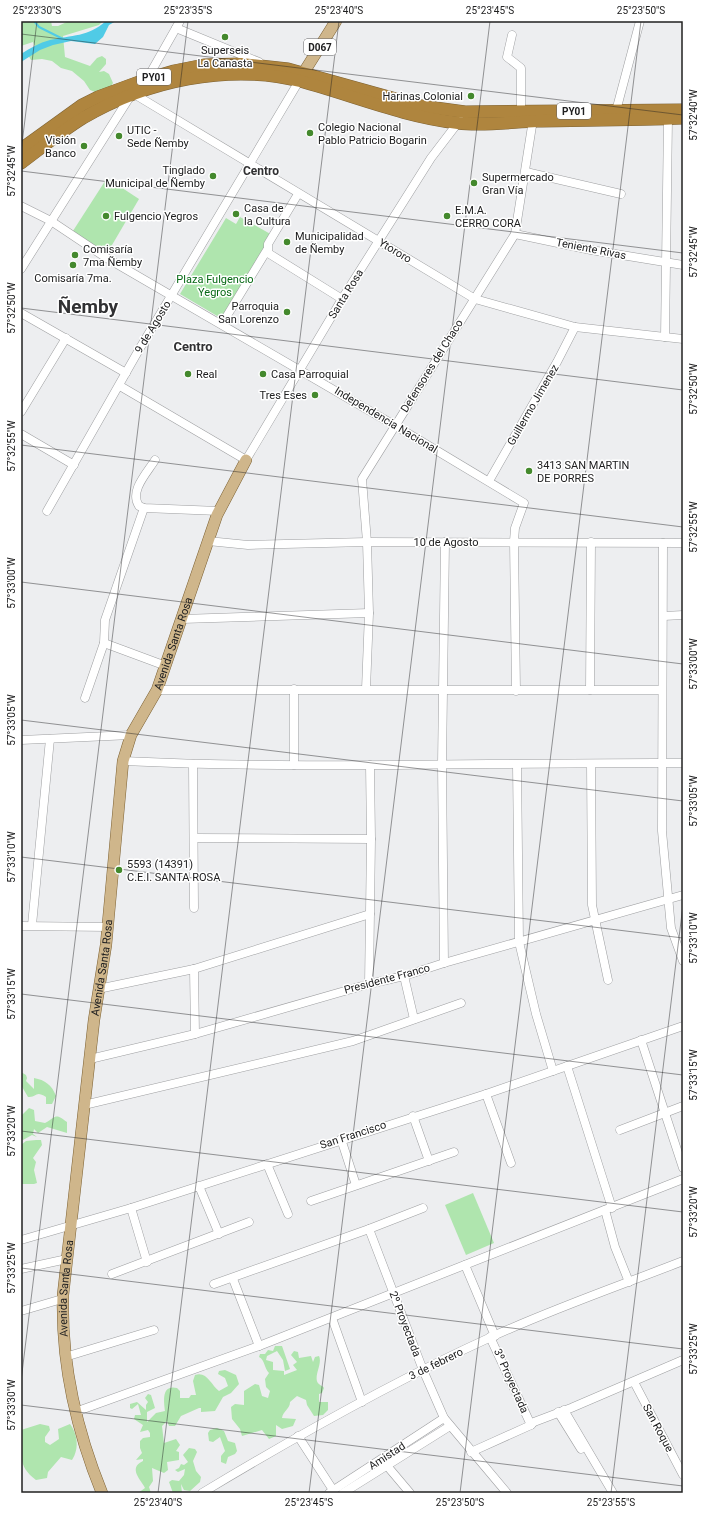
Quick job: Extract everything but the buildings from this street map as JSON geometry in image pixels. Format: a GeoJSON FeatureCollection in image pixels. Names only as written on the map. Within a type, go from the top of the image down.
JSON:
{"type":"FeatureCollection","features":[{"type":"Feature","properties":{"kind":"highway","name":"PY01"},"geometry":{"type":"LineString","coordinates":[[21,149],[82,105],[118,89],[147,79],[174,71],[204,65],[268,65],[404,112],[458,123],[683,118]]}},
{"type":"Feature","properties":{"kind":"highway","name":"PY01"},"geometry":{"type":"LineString","coordinates":[[21,162],[82,119],[132,94],[181,80],[207,76],[301,77],[408,103],[465,112],[683,110]]}},
{"type":"Feature","properties":{"kind":"main road","name":"D067"},"geometry":{"type":"LineString","coordinates":[[301,77],[336,21]]}},
{"type":"Feature","properties":{"kind":"main road","name":"Avenida Santa Rosa"},"geometry":{"type":"LineString","coordinates":[[102,1493],[81,1436],[75,1412],[62,1333],[62,1299],[74,1180],[98,989],[108,927],[123,761],[130,735],[157,690],[219,511],[246,460]]}},
{"type":"Feature","properties":{"kind":"street"},"geometry":{"type":"LineString","coordinates":[[616,111],[638,22]]}},
{"type":"Feature","properties":{"kind":"street"},"geometry":{"type":"LineString","coordinates":[[147,79],[178,24],[246,58],[268,65]]}},
{"type":"Feature","properties":{"kind":"street"},"geometry":{"type":"LineString","coordinates":[[512,35],[507,57],[521,68],[521,112]]}},
{"type":"Feature","properties":{"kind":"street","name":"9 de Agosto"},"geometry":{"type":"LineString","coordinates":[[47,512],[172,294],[301,77]]}},
{"type":"Feature","properties":{"kind":"street"},"geometry":{"type":"LineString","coordinates":[[21,268],[132,94]]}},
{"type":"Feature","properties":{"kind":"street","name":"Ytororo"},"geometry":{"type":"LineString","coordinates":[[132,94],[474,299],[575,327],[683,339]]}},
{"type":"Feature","properties":{"kind":"street","name":"Santa Rosa"},"geometry":{"type":"LineString","coordinates":[[246,460],[342,299],[431,158],[465,112]]}},
{"type":"Feature","properties":{"kind":"street"},"geometry":{"type":"LineString","coordinates":[[664,337],[667,263],[668,119]]}},
{"type":"Feature","properties":{"kind":"street","name":"Defensores del Chaco"},"geometry":{"type":"LineString","coordinates":[[366,689],[369,613],[367,542],[362,479],[394,425],[515,234],[526,172],[532,126],[535,121]]}},
{"type":"Feature","properties":{"kind":"street"},"geometry":{"type":"LineString","coordinates":[[526,172],[621,194]]}},
{"type":"Feature","properties":{"kind":"street"},"geometry":{"type":"LineString","coordinates":[[222,324],[268,253],[268,244],[298,194]]}},
{"type":"Feature","properties":{"kind":"street","name":"Independencia Nacional"},"geometry":{"type":"LineString","coordinates":[[21,206],[51,221],[105,257],[172,294],[524,503],[515,528],[514,541],[516,691]]}},
{"type":"Feature","properties":{"kind":"street","name":"Teniente Rivas"},"geometry":{"type":"LineString","coordinates":[[515,234],[591,250],[683,265]]}},
{"type":"Feature","properties":{"kind":"street"},"geometry":{"type":"LineString","coordinates":[[268,253],[342,299]]}},
{"type":"Feature","properties":{"kind":"street"},"geometry":{"type":"LineString","coordinates":[[21,313],[126,373]]}},
{"type":"Feature","properties":{"kind":"street","name":"Guillermo Jimenez"},"geometry":{"type":"LineString","coordinates":[[489,481],[557,362],[575,327]]}},
{"type":"Feature","properties":{"kind":"street"},"geometry":{"type":"LineString","coordinates":[[21,412],[66,338]]}},
{"type":"Feature","properties":{"kind":"street"},"geometry":{"type":"LineString","coordinates":[[120,386],[246,460]]}},
{"type":"Feature","properties":{"kind":"street"},"geometry":{"type":"LineString","coordinates":[[21,434],[74,465]]}},
{"type":"Feature","properties":{"kind":"street"},"geometry":{"type":"LineString","coordinates":[[155,460],[136,490],[135,497],[137,502],[144,508],[219,511]]}},
{"type":"Feature","properties":{"kind":"street"},"geometry":{"type":"LineString","coordinates":[[85,698],[104,643],[105,620],[144,508]]}},
{"type":"Feature","properties":{"kind":"street","name":"10 de Agosto"},"geometry":{"type":"LineString","coordinates":[[208,540],[248,545],[367,542],[514,541],[683,543]]}},
{"type":"Feature","properties":{"kind":"street"},"geometry":{"type":"LineString","coordinates":[[444,963],[442,689],[445,542]]}},
{"type":"Feature","properties":{"kind":"street"},"geometry":{"type":"LineString","coordinates":[[590,690],[591,542]]}},
{"type":"Feature","properties":{"kind":"street"},"geometry":{"type":"LineString","coordinates":[[663,543],[664,616],[662,690],[662,831],[667,900],[671,928],[683,961]]}},
{"type":"Feature","properties":{"kind":"street"},"geometry":{"type":"LineString","coordinates":[[182,619],[369,613]]}},
{"type":"Feature","properties":{"kind":"street"},"geometry":{"type":"LineString","coordinates":[[664,616],[683,616]]}},
{"type":"Feature","properties":{"kind":"street"},"geometry":{"type":"LineString","coordinates":[[104,643],[166,666]]}},
{"type":"Feature","properties":{"kind":"street"},"geometry":{"type":"LineString","coordinates":[[294,689],[294,765]]}},
{"type":"Feature","properties":{"kind":"street"},"geometry":{"type":"LineString","coordinates":[[157,690],[662,690]]}},
{"type":"Feature","properties":{"kind":"street"},"geometry":{"type":"LineString","coordinates":[[21,740],[130,735]]}},
{"type":"Feature","properties":{"kind":"street"},"geometry":{"type":"LineString","coordinates":[[32,925],[50,739]]}},
{"type":"Feature","properties":{"kind":"street"},"geometry":{"type":"LineString","coordinates":[[123,761],[193,764],[294,765],[683,763]]}},
{"type":"Feature","properties":{"kind":"street"},"geometry":{"type":"LineString","coordinates":[[193,764],[194,908]]}},
{"type":"Feature","properties":{"kind":"street"},"geometry":{"type":"LineString","coordinates":[[591,764],[592,905],[608,980]]}},
{"type":"Feature","properties":{"kind":"street"},"geometry":{"type":"LineString","coordinates":[[370,765],[370,984]]}},
{"type":"Feature","properties":{"kind":"street"},"geometry":{"type":"LineString","coordinates":[[517,765],[519,942],[536,1014],[554,1071]]}},
{"type":"Feature","properties":{"kind":"street"},"geometry":{"type":"LineString","coordinates":[[194,838],[371,839]]}},
{"type":"Feature","properties":{"kind":"street","name":"Presidente Franco"},"geometry":{"type":"LineString","coordinates":[[90,1059],[195,1034],[370,984],[404,976],[444,963],[683,895]]}},
{"type":"Feature","properties":{"kind":"street"},"geometry":{"type":"LineString","coordinates":[[98,989],[194,969],[370,914]]}},
{"type":"Feature","properties":{"kind":"street"},"geometry":{"type":"LineString","coordinates":[[21,926],[108,927]]}},
{"type":"Feature","properties":{"kind":"street"},"geometry":{"type":"LineString","coordinates":[[194,969],[195,1034]]}},
{"type":"Feature","properties":{"kind":"street"},"geometry":{"type":"LineString","coordinates":[[404,976],[414,1019]]}},
{"type":"Feature","properties":{"kind":"street"},"geometry":{"type":"LineString","coordinates":[[84,1105],[353,1041],[461,1003]]}},
{"type":"Feature","properties":{"kind":"street","name":"San Francisco"},"geometry":{"type":"LineString","coordinates":[[21,1240],[70,1227],[131,1208],[341,1139],[486,1094],[683,1026]]}},
{"type":"Feature","properties":{"kind":"street"},"geometry":{"type":"LineString","coordinates":[[641,1040],[666,1112],[683,1168]]}},
{"type":"Feature","properties":{"kind":"street"},"geometry":{"type":"LineString","coordinates":[[566,1066],[608,1209],[615,1247],[629,1282]]}},
{"type":"Feature","properties":{"kind":"street"},"geometry":{"type":"LineString","coordinates":[[486,1094],[510,1163]]}},
{"type":"Feature","properties":{"kind":"street"},"geometry":{"type":"LineString","coordinates":[[620,1130],[683,1106]]}},
{"type":"Feature","properties":{"kind":"street"},"geometry":{"type":"LineString","coordinates":[[413,1116],[429,1161]]}},
{"type":"Feature","properties":{"kind":"street"},"geometry":{"type":"LineString","coordinates":[[341,1139],[356,1185]]}},
{"type":"Feature","properties":{"kind":"street"},"geometry":{"type":"LineString","coordinates":[[311,1201],[454,1152]]}},
{"type":"Feature","properties":{"kind":"street"},"geometry":{"type":"LineString","coordinates":[[267,1164],[288,1214]]}},
{"type":"Feature","properties":{"kind":"street"},"geometry":{"type":"LineString","coordinates":[[75,1412],[259,1346],[683,1179]]}},
{"type":"Feature","properties":{"kind":"street"},"geometry":{"type":"LineString","coordinates":[[200,1186],[219,1234]]}},
{"type":"Feature","properties":{"kind":"street"},"geometry":{"type":"LineString","coordinates":[[131,1208],[148,1262]]}},
{"type":"Feature","properties":{"kind":"street"},"geometry":{"type":"LineString","coordinates":[[214,1284],[233,1279],[423,1208]]}},
{"type":"Feature","properties":{"kind":"street"},"geometry":{"type":"LineString","coordinates":[[112,1274],[148,1262],[249,1222]]}},
{"type":"Feature","properties":{"kind":"street","name":"2º Proyectada"},"geometry":{"type":"LineString","coordinates":[[369,1229],[423,1370],[444,1418],[507,1493]]}},
{"type":"Feature","properties":{"kind":"street"},"geometry":{"type":"LineString","coordinates":[[21,1269],[67,1259]]}},
{"type":"Feature","properties":{"kind":"street","name":"3 de febrero"},"geometry":{"type":"LineString","coordinates":[[202,1493],[298,1436],[423,1370],[493,1337],[683,1261]]}},
{"type":"Feature","properties":{"kind":"street","name":"3º Proyectada"},"geometry":{"type":"LineString","coordinates":[[465,1265],[530,1426]]}},
{"type":"Feature","properties":{"kind":"street"},"geometry":{"type":"LineString","coordinates":[[233,1279],[259,1346]]}},
{"type":"Feature","properties":{"kind":"street"},"geometry":{"type":"LineString","coordinates":[[21,1311],[62,1299]]}},
{"type":"Feature","properties":{"kind":"street"},"geometry":{"type":"LineString","coordinates":[[332,1318],[362,1402]]}},
{"type":"Feature","properties":{"kind":"street"},"geometry":{"type":"LineString","coordinates":[[65,1357],[154,1330]]}},
{"type":"Feature","properties":{"kind":"street"},"geometry":{"type":"LineString","coordinates":[[471,1452],[530,1426],[537,1425],[683,1360]]}},
{"type":"Feature","properties":{"kind":"street","name":"San Roque"},"geometry":{"type":"LineString","coordinates":[[634,1382],[683,1475]]}},
{"type":"Feature","properties":{"kind":"street"},"geometry":{"type":"LineString","coordinates":[[564,1412],[608,1493]]}},
{"type":"Feature","properties":{"kind":"street"},"geometry":{"type":"LineString","coordinates":[[564,1412],[613,1493]]}},
{"type":"Feature","properties":{"kind":"street","name":"Amistad"},"geometry":{"type":"LineString","coordinates":[[342,1493],[444,1418]]}},
{"type":"Feature","properties":{"kind":"street","name":"Amistad"},"geometry":{"type":"LineString","coordinates":[[331,1492],[450,1426]]}},
{"type":"Feature","properties":{"kind":"street"},"geometry":{"type":"LineString","coordinates":[[298,1436],[331,1492]]}},
{"type":"Feature","properties":{"kind":"street"},"geometry":{"type":"LineString","coordinates":[[384,1462],[410,1493]]}},
{"type":"Feature","properties":{"kind":"green space"},"geometry":{"type":"Polygon","coordinates":[[[21,21],[51,21],[52,26],[58,26],[69,21],[103,21],[99,25],[63,36],[65,57],[90,66],[97,58],[102,56],[106,59],[106,64],[99,72],[104,71],[109,74],[113,83],[110,88],[95,92],[90,90],[84,81],[72,71],[61,68],[52,61],[42,59],[31,60],[28,55],[35,47],[33,42],[21,46],[21,21]]]}},
{"type":"Feature","properties":{"kind":"green space","name":"Fulgencio Yegros"},"geometry":{"type":"Polygon","coordinates":[[[107,178],[139,199],[105,257],[71,234],[107,178]]]}},
{"type":"Feature","properties":{"kind":"green space","name":"Plaza Fulgencio Yegros"},"geometry":{"type":"Polygon","coordinates":[[[240,217],[274,236],[224,320],[180,294],[226,218],[236,224],[240,217]]]}},
{"type":"Feature","properties":{"kind":"green space"},"geometry":{"type":"Polygon","coordinates":[[[21,1072],[26,1075],[26,1081],[34,1089],[34,1078],[42,1080],[50,1086],[56,1096],[52,1104],[46,1104],[46,1097],[40,1094],[28,1097],[21,1085],[21,1072]]]}},
{"type":"Feature","properties":{"kind":"green space"},"geometry":{"type":"Polygon","coordinates":[[[29,1108],[34,1110],[35,1121],[45,1123],[56,1116],[63,1119],[67,1122],[67,1133],[47,1127],[38,1133],[34,1129],[33,1134],[37,1137],[32,1135],[23,1140],[21,1138],[21,1116],[29,1108]]]}},
{"type":"Feature","properties":{"kind":"green space"},"geometry":{"type":"Polygon","coordinates":[[[41,1140],[42,1145],[33,1158],[36,1162],[34,1170],[37,1183],[21,1184],[21,1145],[26,1141],[41,1140]]]}},
{"type":"Feature","properties":{"kind":"green space"},"geometry":{"type":"Polygon","coordinates":[[[473,1193],[494,1243],[466,1255],[445,1205],[473,1193]]]}},
{"type":"Feature","properties":{"kind":"green space"},"geometry":{"type":"Polygon","coordinates":[[[275,1346],[282,1346],[290,1369],[285,1371],[283,1360],[277,1351],[267,1356],[266,1360],[273,1362],[273,1370],[284,1371],[284,1375],[297,1370],[293,1365],[297,1362],[291,1355],[294,1351],[298,1352],[299,1358],[311,1356],[313,1362],[315,1357],[319,1356],[320,1363],[317,1381],[324,1388],[322,1393],[319,1394],[319,1402],[328,1402],[328,1410],[323,1415],[314,1416],[307,1405],[306,1400],[297,1396],[290,1402],[282,1418],[296,1419],[293,1426],[282,1429],[276,1425],[276,1436],[269,1439],[262,1430],[242,1436],[240,1429],[232,1419],[231,1407],[235,1404],[244,1405],[244,1391],[255,1384],[259,1385],[262,1396],[268,1398],[270,1391],[266,1387],[265,1379],[269,1373],[259,1357],[260,1354],[265,1354],[268,1350],[273,1351],[275,1346]]]}},
{"type":"Feature","properties":{"kind":"green space"},"geometry":{"type":"Polygon","coordinates":[[[225,1370],[236,1375],[239,1384],[231,1393],[223,1397],[215,1411],[201,1412],[201,1408],[199,1408],[181,1416],[175,1426],[169,1426],[167,1421],[162,1426],[164,1443],[176,1439],[180,1445],[176,1451],[179,1452],[179,1460],[167,1462],[168,1470],[164,1473],[152,1468],[153,1481],[149,1487],[151,1493],[138,1493],[145,1488],[136,1471],[136,1467],[143,1461],[143,1459],[136,1460],[142,1453],[140,1441],[143,1438],[150,1437],[150,1433],[148,1430],[140,1432],[143,1425],[134,1419],[135,1415],[141,1415],[138,1404],[132,1409],[130,1408],[130,1404],[137,1402],[146,1410],[146,1405],[148,1402],[145,1398],[148,1394],[151,1395],[155,1408],[147,1412],[147,1422],[156,1413],[165,1411],[165,1395],[168,1389],[172,1387],[177,1388],[180,1391],[180,1398],[189,1398],[191,1395],[196,1395],[193,1381],[195,1375],[199,1374],[206,1377],[219,1391],[228,1386],[225,1378],[218,1374],[219,1371],[225,1370]]]}},
{"type":"Feature","properties":{"kind":"green space"},"geometry":{"type":"Polygon","coordinates":[[[40,1424],[49,1426],[50,1430],[45,1437],[45,1442],[50,1445],[59,1439],[58,1429],[70,1424],[76,1436],[77,1446],[72,1460],[61,1457],[48,1472],[47,1478],[36,1480],[30,1475],[21,1458],[21,1430],[40,1424]]]}},
{"type":"Feature","properties":{"kind":"green space"},"geometry":{"type":"Polygon","coordinates":[[[217,1428],[224,1431],[228,1441],[235,1443],[237,1451],[235,1454],[228,1457],[226,1464],[221,1462],[221,1456],[225,1451],[220,1437],[213,1442],[209,1441],[208,1433],[210,1430],[217,1428]]]}},
{"type":"Feature","properties":{"kind":"green space"},"geometry":{"type":"Polygon","coordinates":[[[189,1448],[195,1449],[197,1452],[193,1461],[196,1471],[201,1477],[200,1482],[190,1491],[184,1490],[181,1484],[182,1493],[173,1493],[169,1482],[172,1480],[179,1481],[184,1475],[185,1469],[178,1472],[175,1470],[179,1468],[181,1464],[184,1465],[188,1462],[183,1455],[189,1448]]]}},
{"type":"Feature","properties":{"kind":"water"},"geometry":{"type":"Polygon","coordinates":[[[106,21],[116,21],[109,25],[103,37],[95,44],[71,41],[53,45],[40,50],[21,62],[21,54],[35,46],[50,40],[86,33],[106,21]]]}},
{"type":"Feature","properties":{"kind":"waterway"},"geometry":{"type":"LineString","coordinates":[[34,21],[39,27],[63,39]]}},
{"type":"Feature","properties":{"kind":"place","name":"Superseis La Canasta"},"geometry":{"type":"Point","coordinates":[225,37]}},
{"type":"Feature","properties":{"kind":"place","name":"Harinas Colonial"},"geometry":{"type":"Point","coordinates":[471,96]}},
{"type":"Feature","properties":{"kind":"place","name":"Colegio Nacional Pablo Patricio Bogarin"},"geometry":{"type":"Point","coordinates":[310,133]}},
{"type":"Feature","properties":{"kind":"place","name":"UTIC - Sede Ñemby"},"geometry":{"type":"Point","coordinates":[119,136]}},
{"type":"Feature","properties":{"kind":"place","name":"Visión Banco"},"geometry":{"type":"Point","coordinates":[84,146]}},
{"type":"Feature","properties":{"kind":"place","name":"Tinglado Municipal de Ñemby"},"geometry":{"type":"Point","coordinates":[213,176]}},
{"type":"Feature","properties":{"kind":"place","name":"Supermercado Gran Vía"},"geometry":{"type":"Point","coordinates":[474,183]}},
{"type":"Feature","properties":{"kind":"place","name":"Casa de la Cultura"},"geometry":{"type":"Point","coordinates":[236,214]}},
{"type":"Feature","properties":{"kind":"place","name":"Fulgencio Yegros"},"geometry":{"type":"Point","coordinates":[106,216]}},
{"type":"Feature","properties":{"kind":"place","name":"E.M.A. CERRO CORA"},"geometry":{"type":"Point","coordinates":[447,216]}},
{"type":"Feature","properties":{"kind":"place","name":"Municipalidad de Ñemby"},"geometry":{"type":"Point","coordinates":[287,242]}},
{"type":"Feature","properties":{"kind":"place","name":"Comisaría 7ma Ñemby"},"geometry":{"type":"Point","coordinates":[75,255]}},
{"type":"Feature","properties":{"kind":"place","name":"Comisaría 7ma."},"geometry":{"type":"Point","coordinates":[73,265]}},
{"type":"Feature","properties":{"kind":"place","name":"Parroquia San Lorenzo"},"geometry":{"type":"Point","coordinates":[287,312]}},
{"type":"Feature","properties":{"kind":"place","name":"Real"},"geometry":{"type":"Point","coordinates":[188,374]}},
{"type":"Feature","properties":{"kind":"place","name":"Casa Parroquial"},"geometry":{"type":"Point","coordinates":[263,374]}},
{"type":"Feature","properties":{"kind":"place","name":"Tres Eses"},"geometry":{"type":"Point","coordinates":[315,395]}},
{"type":"Feature","properties":{"kind":"place","name":"3413 SAN MARTIN DE PORRES"},"geometry":{"type":"Point","coordinates":[529,471]}},
{"type":"Feature","properties":{"kind":"place","name":"5593 (14391) C.E.I. SANTA ROSA"},"geometry":{"type":"Point","coordinates":[119,870]}},
{"type":"Feature","properties":{"kind":"district","name":"Centro"},"geometry":{"type":"Point","coordinates":[261,171]}},
{"type":"Feature","properties":{"kind":"district","name":"Ñemby"},"geometry":{"type":"Point","coordinates":[88,306]}},
{"type":"Feature","properties":{"kind":"district","name":"Centro"},"geometry":{"type":"Point","coordinates":[193,346]}}]}
